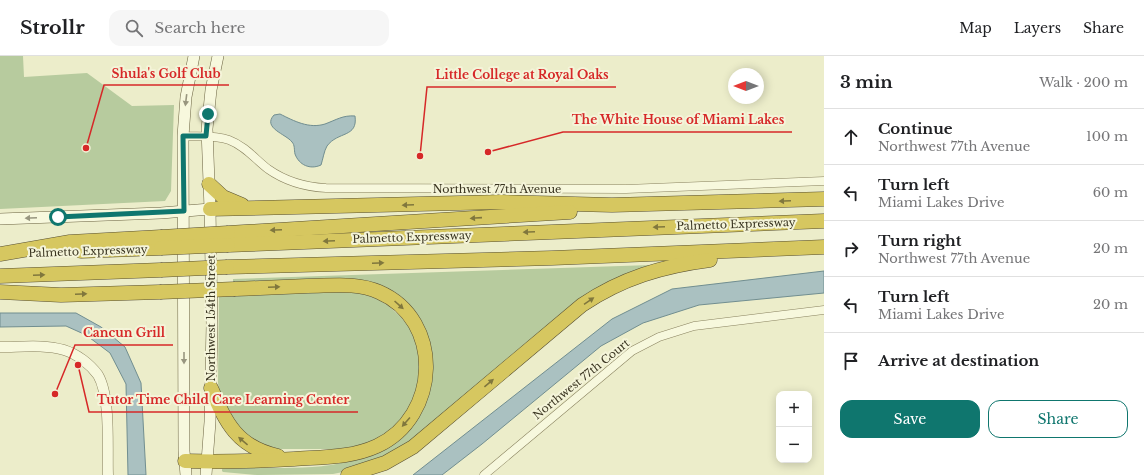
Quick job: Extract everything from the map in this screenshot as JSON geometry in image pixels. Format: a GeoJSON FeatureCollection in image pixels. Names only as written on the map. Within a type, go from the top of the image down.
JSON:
{"type":"FeatureCollection","features":[{"type":"Feature","properties":{"kind":"highway"},"geometry":{"type":"LineString","coordinates":[[209,184],[222,197],[248,208]]}},
{"type":"Feature","properties":{"kind":"highway"},"geometry":{"type":"LineString","coordinates":[[210,209],[501,202],[612,205],[824,199]]}},
{"type":"Feature","properties":{"kind":"highway"},"geometry":{"type":"LineString","coordinates":[[228,239],[593,211],[612,205]]}},
{"type":"Feature","properties":{"kind":"highway","name":"Palmetto Expressway"},"geometry":{"type":"LineString","coordinates":[[0,254],[228,239],[824,220]]}},
{"type":"Feature","properties":{"kind":"highway"},"geometry":{"type":"LineString","coordinates":[[552,258],[596,248],[824,238]]}},
{"type":"Feature","properties":{"kind":"highway","name":"Palmetto Expressway"},"geometry":{"type":"LineString","coordinates":[[0,276],[227,267],[552,258],[824,247]]}},
{"type":"Feature","properties":{"kind":"highway"},"geometry":{"type":"LineString","coordinates":[[348,475],[385,463],[413,448],[582,306],[599,294],[619,284],[661,268],[719,259],[739,251]]}},
{"type":"Feature","properties":{"kind":"highway"},"geometry":{"type":"LineString","coordinates":[[0,292],[61,295],[359,285],[379,292],[399,303],[415,323],[424,343],[427,368],[422,395],[410,418],[396,434],[378,446],[358,453],[333,457],[267,461],[207,468],[185,461]]}},
{"type":"Feature","properties":{"kind":"highway"},"geometry":{"type":"LineString","coordinates":[[211,388],[225,420],[239,438],[260,452],[292,459]]}},
{"type":"Feature","properties":{"kind":"main road"},"geometry":{"type":"LineString","coordinates":[[186,475],[184,451],[183,136],[186,97],[194,56]]}},
{"type":"Feature","properties":{"kind":"main road","name":"Northwest 154th Street"},"geometry":{"type":"LineString","coordinates":[[207,468],[211,388],[210,209],[206,136],[211,90],[218,56]]}},
{"type":"Feature","properties":{"kind":"main road"},"geometry":{"type":"LineString","coordinates":[[0,219],[210,209]]}},
{"type":"Feature","properties":{"kind":"street","name":"Northwest 77th Avenue"},"geometry":{"type":"LineString","coordinates":[[183,136],[206,136],[227,139],[236,143],[269,169],[287,179],[305,185],[326,188],[626,189],[824,182]]}},
{"type":"Feature","properties":{"kind":"street","name":"Northwest 77th Court"},"geometry":{"type":"LineString","coordinates":[[490,473],[632,351],[659,337],[694,326],[824,310]]}},
{"type":"Feature","properties":{"kind":"street"},"geometry":{"type":"LineString","coordinates":[[0,347],[51,347],[65,350],[76,355],[90,365],[98,376],[105,399],[108,475]]}},
{"type":"Feature","properties":{"kind":"green space"},"geometry":{"type":"Polygon","coordinates":[[[0,56],[23,56],[24,77],[87,73],[132,106],[174,105],[171,191],[165,201],[0,209],[0,56]]]}},
{"type":"Feature","properties":{"kind":"green space"},"geometry":{"type":"Polygon","coordinates":[[[651,265],[651,267],[635,272],[412,441],[387,455],[348,471],[333,474],[257,475],[222,471],[222,467],[292,468],[326,466],[341,463],[361,457],[401,435],[430,353],[385,291],[233,283],[233,279],[651,265]]]}},
{"type":"Feature","properties":{"kind":"green space"},"geometry":{"type":"Polygon","coordinates":[[[346,290],[370,295],[389,306],[406,322],[413,333],[421,360],[418,388],[408,413],[392,430],[366,444],[342,449],[275,449],[265,447],[246,437],[223,409],[218,383],[219,296],[346,290]]]}},
{"type":"Feature","properties":{"kind":"water"},"geometry":{"type":"Polygon","coordinates":[[[280,114],[296,122],[313,126],[351,116],[355,116],[355,123],[353,128],[346,134],[331,141],[324,153],[321,165],[309,167],[305,166],[299,161],[295,154],[294,145],[292,142],[276,130],[271,124],[271,120],[274,115],[280,114]]]}},
{"type":"Feature","properties":{"kind":"water"},"geometry":{"type":"Polygon","coordinates":[[[824,271],[824,293],[699,305],[643,323],[601,346],[442,475],[413,475],[612,319],[672,289],[824,271]]]}},
{"type":"Feature","properties":{"kind":"water"},"geometry":{"type":"Polygon","coordinates":[[[0,313],[76,313],[101,327],[125,347],[141,383],[146,475],[128,475],[126,384],[110,353],[86,335],[66,326],[0,327],[0,313]]]}},
{"type":"Feature","properties":{"kind":"place","name":"Shula's Golf Club"},"geometry":{"type":"Point","coordinates":[86,148]}},
{"type":"Feature","properties":{"kind":"place","name":"The White House of Miami Lakes"},"geometry":{"type":"Point","coordinates":[488,152]}},
{"type":"Feature","properties":{"kind":"place","name":"Little College at Royal Oaks"},"geometry":{"type":"Point","coordinates":[420,156]}},
{"type":"Feature","properties":{"kind":"place","name":"Tutor Time Child Care Learning Center"},"geometry":{"type":"Point","coordinates":[78,365]}},
{"type":"Feature","properties":{"kind":"place","name":"Cancun Grill"},"geometry":{"type":"Point","coordinates":[55,394]}},
{"type":"Feature","properties":{"kind":"route"},"geometry":{"type":"LineString","coordinates":[[58,217],[184,211],[183,136],[206,136],[208,114]]}}]}
